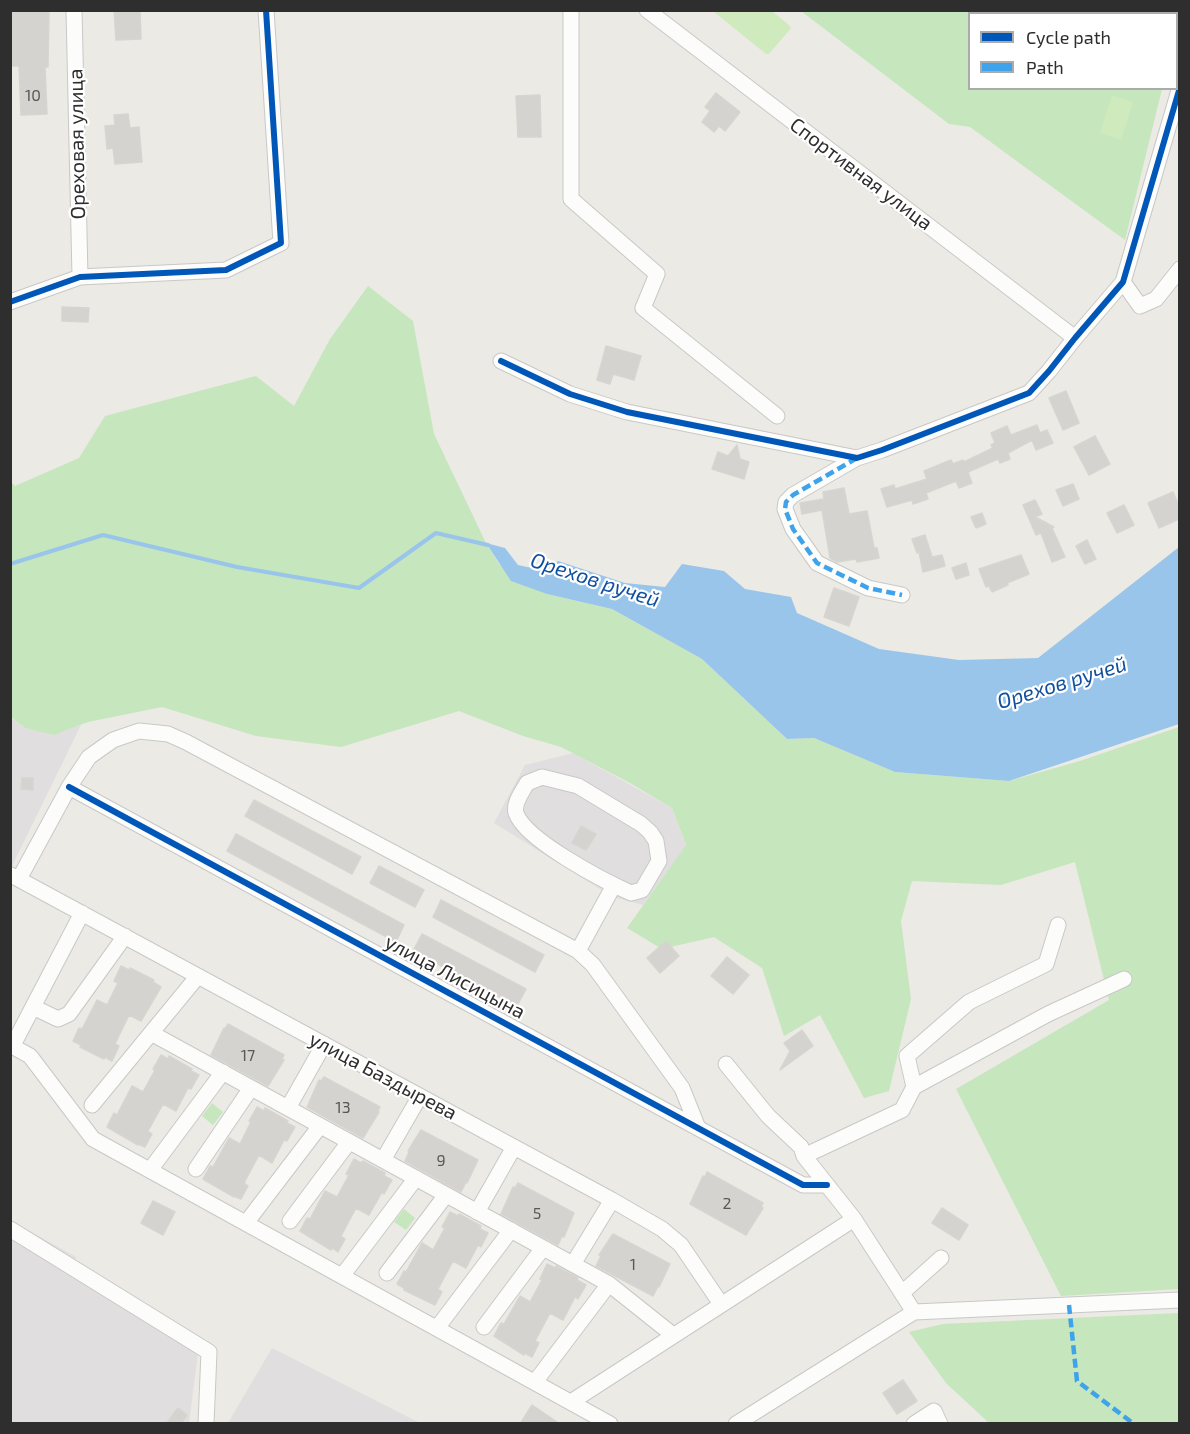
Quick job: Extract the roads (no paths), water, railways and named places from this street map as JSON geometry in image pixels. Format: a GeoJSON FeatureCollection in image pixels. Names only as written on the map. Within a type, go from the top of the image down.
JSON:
{"type":"FeatureCollection","features":[{"type":"Feature","properties":{"kind":"street","name":"Ореховая улица"},"geometry":{"type":"LineString","coordinates":[[74,10],[80,277]]}},
{"type":"Feature","properties":{"kind":"street"},"geometry":{"type":"LineString","coordinates":[[10,302],[80,277],[226,270],[281,243],[266,10]]}},
{"type":"Feature","properties":{"kind":"street"},"geometry":{"type":"LineString","coordinates":[[571,10],[571,199],[657,274],[643,308],[777,416]]}},
{"type":"Feature","properties":{"kind":"street","name":"Спортивная улица"},"geometry":{"type":"LineString","coordinates":[[647,10],[1074,338]]}},
{"type":"Feature","properties":{"kind":"street"},"geometry":{"type":"LineString","coordinates":[[902,595],[868,588],[817,563],[793,529],[785,509],[786,502],[793,495],[857,458],[1029,393],[1123,282],[1179,87]]}},
{"type":"Feature","properties":{"kind":"street"},"geometry":{"type":"LineString","coordinates":[[1123,282],[1140,306],[1156,299],[1179,268]]}},
{"type":"Feature","properties":{"kind":"street"},"geometry":{"type":"LineString","coordinates":[[501,361],[570,394],[627,412],[857,458]]}},
{"type":"Feature","properties":{"kind":"street"},"geometry":{"type":"LineString","coordinates":[[15,877],[89,757],[113,740],[139,731],[168,734],[578,951],[593,965],[682,1088],[698,1128]]}},
{"type":"Feature","properties":{"kind":"street"},"geometry":{"type":"LineString","coordinates":[[542,777],[578,786],[641,824],[650,832],[656,841],[659,861],[642,890],[631,893],[614,885],[547,847],[520,820],[516,812],[516,805],[527,783],[542,777]]}},
{"type":"Feature","properties":{"kind":"street","name":"улица Лисицына"},"geometry":{"type":"LineString","coordinates":[[69,787],[803,1185],[827,1185]]}},
{"type":"Feature","properties":{"kind":"street","name":"улица Баздырева"},"geometry":{"type":"LineString","coordinates":[[15,877],[662,1229],[681,1245],[721,1304]]}},
{"type":"Feature","properties":{"kind":"street"},"geometry":{"type":"LineString","coordinates":[[578,951],[614,885]]}},
{"type":"Feature","properties":{"kind":"street"},"geometry":{"type":"LineString","coordinates":[[82,913],[12,1045],[30,1056],[93,1139],[610,1424]]}},
{"type":"Feature","properties":{"kind":"street"},"geometry":{"type":"LineString","coordinates":[[914,1087],[907,1056],[969,1002],[1046,964],[1058,925]]}},
{"type":"Feature","properties":{"kind":"street"},"geometry":{"type":"LineString","coordinates":[[33,1007],[58,1019],[69,1014],[125,936]]}},
{"type":"Feature","properties":{"kind":"street"},"geometry":{"type":"LineString","coordinates":[[92,1105],[198,976]]}},
{"type":"Feature","properties":{"kind":"street"},"geometry":{"type":"LineString","coordinates":[[804,1156],[902,1110],[914,1087],[1048,1014],[1124,979]]}},
{"type":"Feature","properties":{"kind":"street"},"geometry":{"type":"LineString","coordinates":[[151,1033],[609,1284],[673,1335]]}},
{"type":"Feature","properties":{"kind":"street"},"geometry":{"type":"LineString","coordinates":[[288,1108],[324,1044]]}},
{"type":"Feature","properties":{"kind":"street"},"geometry":{"type":"LineString","coordinates":[[726,1064],[768,1116],[801,1147],[804,1156],[854,1219],[914,1312]]}},
{"type":"Feature","properties":{"kind":"street"},"geometry":{"type":"LineString","coordinates":[[150,1170],[223,1072]]}},
{"type":"Feature","properties":{"kind":"street"},"geometry":{"type":"LineString","coordinates":[[196,1169],[251,1088]]}},
{"type":"Feature","properties":{"kind":"street"},"geometry":{"type":"LineString","coordinates":[[383,1160],[420,1096]]}},
{"type":"Feature","properties":{"kind":"street"},"geometry":{"type":"LineString","coordinates":[[246,1223],[320,1126]]}},
{"type":"Feature","properties":{"kind":"street"},"geometry":{"type":"LineString","coordinates":[[290,1221],[350,1142]]}},
{"type":"Feature","properties":{"kind":"street"},"geometry":{"type":"LineString","coordinates":[[477,1212],[514,1147]]}},
{"type":"Feature","properties":{"kind":"street"},"geometry":{"type":"LineString","coordinates":[[342,1276],[416,1178]]}},
{"type":"Feature","properties":{"kind":"street"},"geometry":{"type":"LineString","coordinates":[[387,1273],[446,1195]]}},
{"type":"Feature","properties":{"kind":"street"},"geometry":{"type":"LineString","coordinates":[[573,1264],[612,1200]]}},
{"type":"Feature","properties":{"kind":"street"},"geometry":{"type":"LineString","coordinates":[[571,1402],[854,1219]]}},
{"type":"Feature","properties":{"kind":"street"},"geometry":{"type":"LineString","coordinates":[[10,1229],[209,1352],[206,1424]]}},
{"type":"Feature","properties":{"kind":"street"},"geometry":{"type":"LineString","coordinates":[[437,1328],[511,1230]]}},
{"type":"Feature","properties":{"kind":"street"},"geometry":{"type":"LineString","coordinates":[[484,1327],[543,1248]]}},
{"type":"Feature","properties":{"kind":"street"},"geometry":{"type":"LineString","coordinates":[[902,1293],[941,1258]]}},
{"type":"Feature","properties":{"kind":"street"},"geometry":{"type":"LineString","coordinates":[[535,1382],[609,1284]]}},
{"type":"Feature","properties":{"kind":"street"},"geometry":{"type":"LineString","coordinates":[[736,1424],[914,1312],[1179,1300]]}},
{"type":"Feature","properties":{"kind":"street"},"geometry":{"type":"LineString","coordinates":[[914,1424],[937,1417]]}},
{"type":"Feature","properties":{"kind":"water"},"geometry":{"type":"Polygon","coordinates":[[[486,543],[505,548],[518,565],[546,571],[558,561],[625,583],[665,587],[682,564],[724,571],[745,589],[791,597],[797,613],[879,649],[959,660],[1038,658],[1179,547],[1179,724],[1009,781],[895,772],[814,738],[787,739],[702,659],[612,609],[547,594],[511,581],[486,543]]]}},
{"type":"Feature","properties":{"kind":"waterway","name":"Орехов ручей"},"geometry":{"type":"LineString","coordinates":[[10,564],[103,535],[237,567],[359,588],[436,533],[488,545]]}}]}
